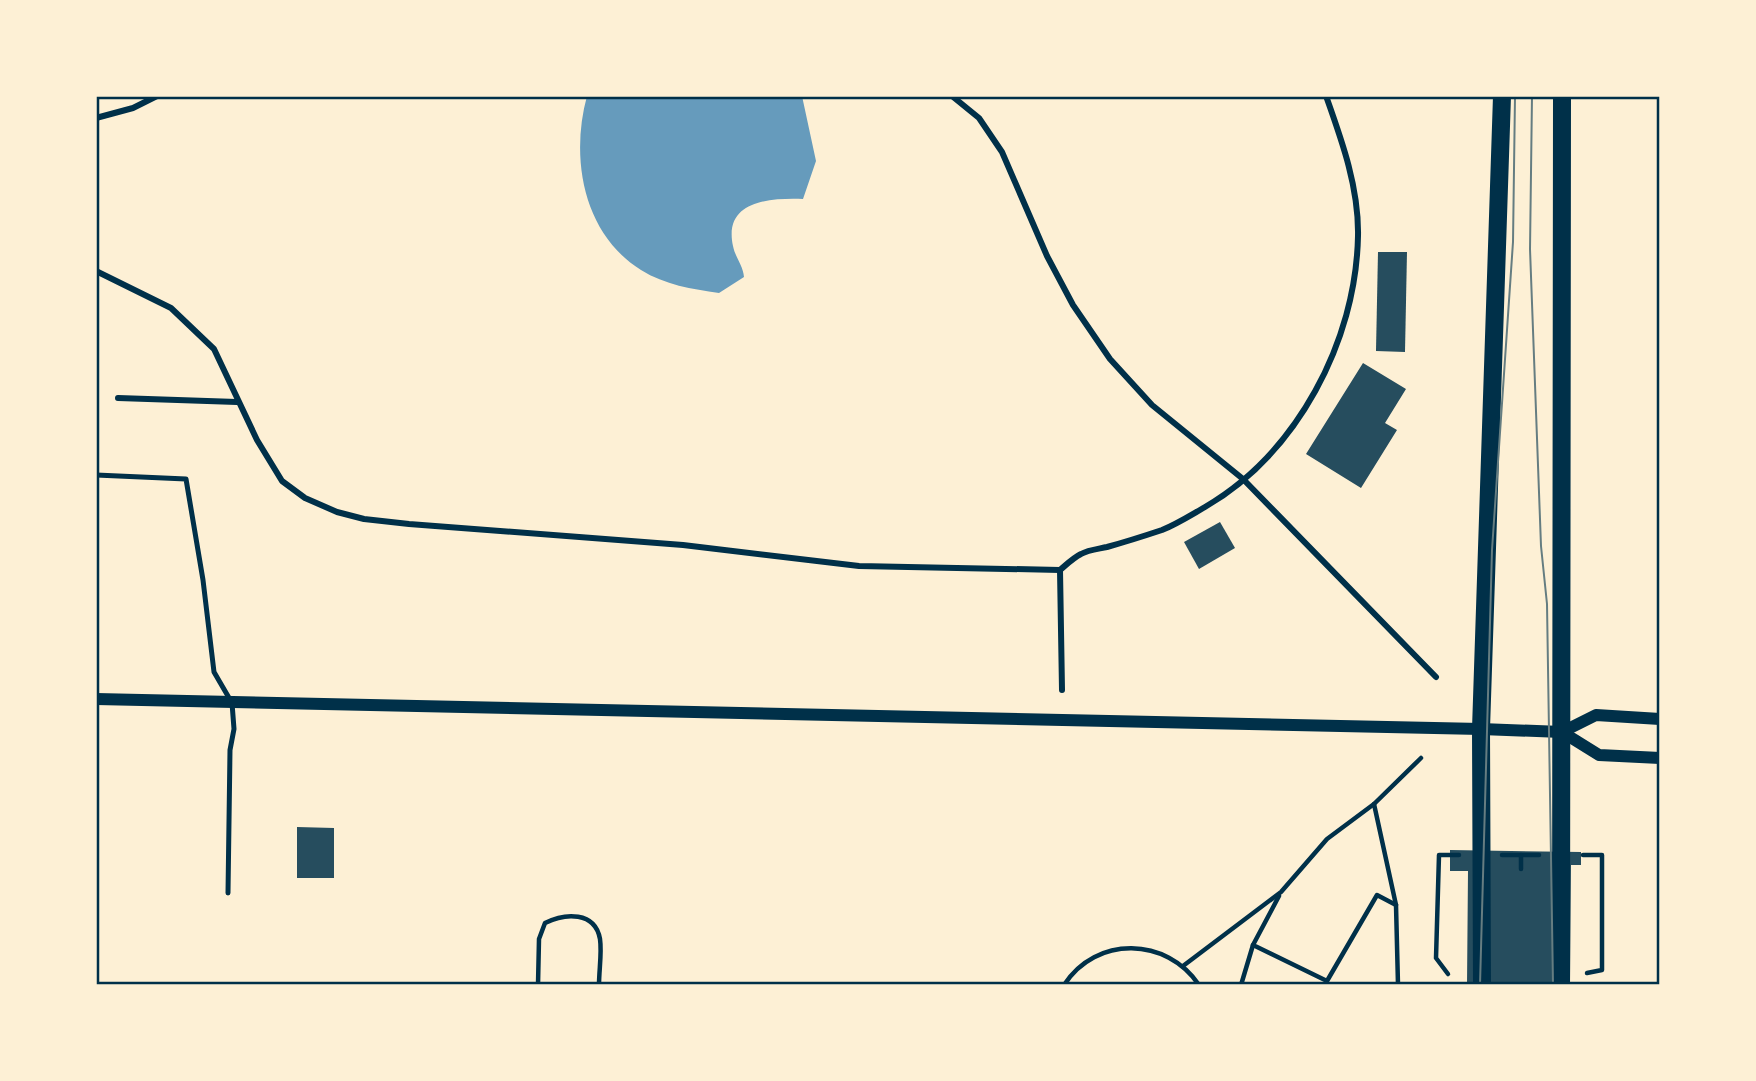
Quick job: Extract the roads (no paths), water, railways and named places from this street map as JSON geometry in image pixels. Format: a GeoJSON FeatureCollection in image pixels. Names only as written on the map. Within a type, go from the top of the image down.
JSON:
{"type":"FeatureCollection","features":[{"type":"Feature","properties":{"kind":"main road"},"geometry":{"type":"LineString","coordinates":[[1482,985],[1481,729],[1502,96]]}},
{"type":"Feature","properties":{"kind":"main road"},"geometry":{"type":"LineString","coordinates":[[1561,985],[1562,96]]}},
{"type":"Feature","properties":{"kind":"street"},"geometry":{"type":"LineString","coordinates":[[96,118],[133,108],[157,96]]}},
{"type":"Feature","properties":{"kind":"street"},"geometry":{"type":"LineString","coordinates":[[952,96],[979,118],[1002,152],[1057,276],[1073,305],[1110,359],[1152,405],[1243,479],[1436,677]]}},
{"type":"Feature","properties":{"kind":"street"},"geometry":{"type":"LineString","coordinates":[[96,271],[171,308],[214,349],[237,402],[282,481],[337,513],[364,519],[683,545],[859,566],[1060,570],[1081,554],[1164,529],[1207,506],[1266,458],[1295,422],[1321,381],[1341,333],[1352,286],[1358,235],[1351,174],[1326,96]]}},
{"type":"Feature","properties":{"kind":"street"},"geometry":{"type":"LineString","coordinates":[[118,398],[237,402]]}},
{"type":"Feature","properties":{"kind":"street"},"geometry":{"type":"LineString","coordinates":[[1060,570],[1062,690]]}},
{"type":"Feature","properties":{"kind":"street"},"geometry":{"type":"LineString","coordinates":[[96,699],[1562,732],[1596,715],[1660,719]]}},
{"type":"Feature","properties":{"kind":"street"},"geometry":{"type":"LineString","coordinates":[[1562,732],[1599,755],[1660,758]]}},
{"type":"Feature","properties":{"kind":"lane"},"geometry":{"type":"LineString","coordinates":[[96,475],[186,478],[203,580],[214,672],[232,703],[234,729],[230,750],[228,893]]}},
{"type":"Feature","properties":{"kind":"water"},"geometry":{"type":"Polygon","coordinates":[[[587,96],[802,96],[816,161],[803,199],[764,201],[742,211],[735,219],[732,231],[733,246],[744,277],[719,293],[699,290],[650,275],[621,255],[594,215],[586,193],[580,144],[587,96]]]}},
{"type":"Feature","properties":{"kind":"tram line"},"geometry":{"type":"LineString","coordinates":[[1480,985],[1492,550],[1513,242],[1515,96]]}},
{"type":"Feature","properties":{"kind":"tram line"},"geometry":{"type":"LineString","coordinates":[[1532,96],[1530,249],[1541,546],[1547,604],[1553,985]]}}]}
